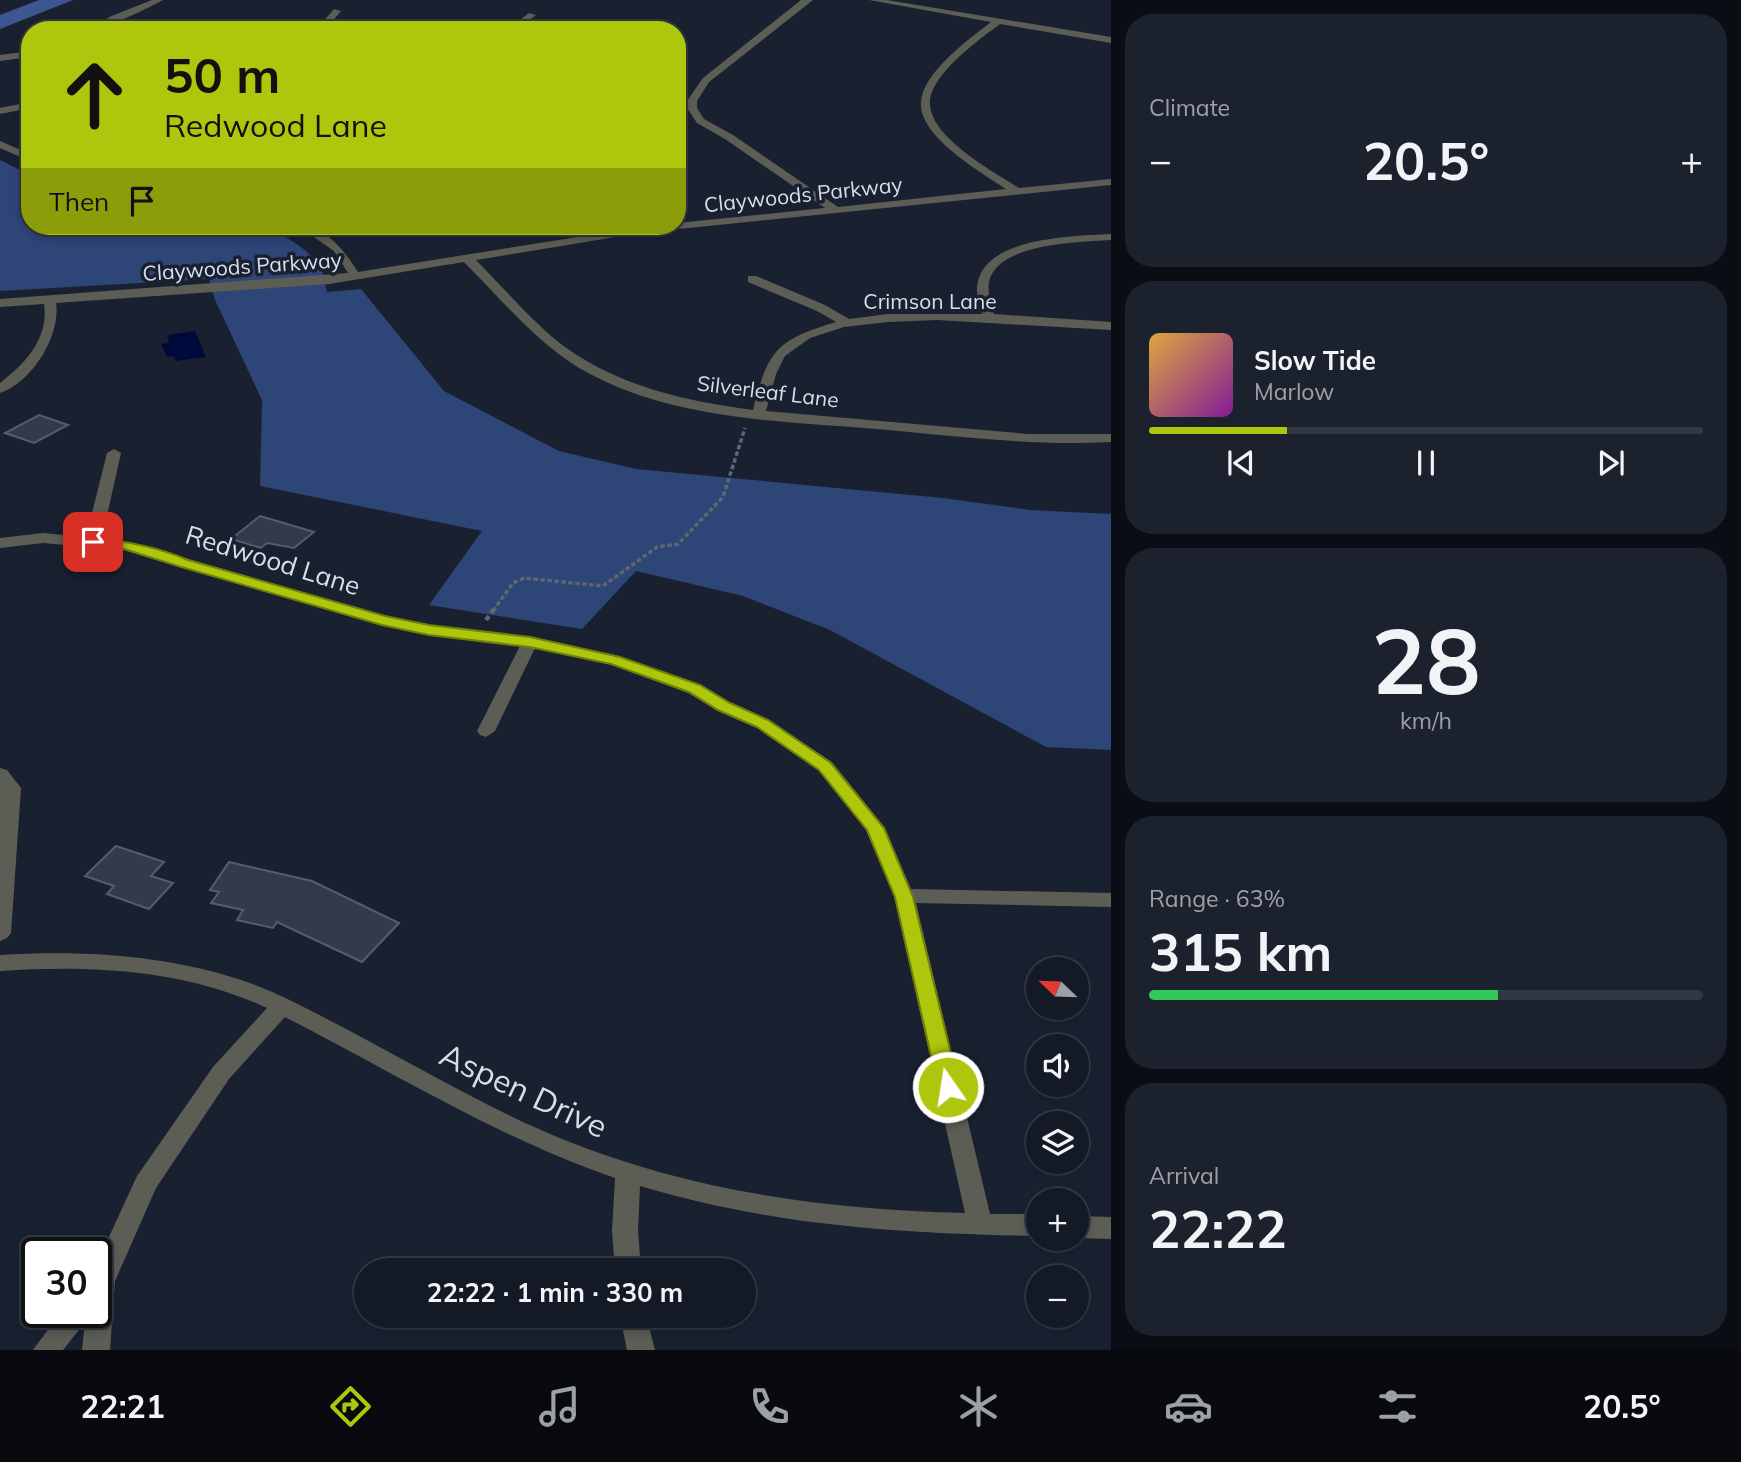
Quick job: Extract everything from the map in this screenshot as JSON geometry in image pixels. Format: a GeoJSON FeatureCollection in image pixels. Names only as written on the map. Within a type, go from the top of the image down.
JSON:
{"type":"FeatureCollection","features":[{"type":"Feature","properties":{"kind":"street"},"geometry":{"type":"LineString","coordinates":[[109,21],[159,0]]}},
{"type":"Feature","properties":{"kind":"street"},"geometry":{"type":"LineString","coordinates":[[809,0],[706,79],[692,100],[692,108],[701,121],[834,209]]}},
{"type":"Feature","properties":{"kind":"street"},"geometry":{"type":"LineString","coordinates":[[873,0],[1111,40]]}},
{"type":"Feature","properties":{"kind":"street"},"geometry":{"type":"LineString","coordinates":[[328,21],[337,12]]}},
{"type":"Feature","properties":{"kind":"street"},"geometry":{"type":"LineString","coordinates":[[524,21],[532,15]]}},
{"type":"Feature","properties":{"kind":"street"},"geometry":{"type":"LineString","coordinates":[[998,22],[964,47],[931,85],[925,104],[935,127],[963,154],[1017,192]]}},
{"type":"Feature","properties":{"kind":"street"},"geometry":{"type":"LineString","coordinates":[[0,58],[21,55]]}},
{"type":"Feature","properties":{"kind":"street"},"geometry":{"type":"LineString","coordinates":[[0,111],[21,107]]}},
{"type":"Feature","properties":{"kind":"street"},"geometry":{"type":"LineString","coordinates":[[0,144],[21,154]]}},
{"type":"Feature","properties":{"kind":"street","name":"Claywoods Parkway"},"geometry":{"type":"LineString","coordinates":[[686,223],[1111,182]]}},
{"type":"Feature","properties":{"kind":"street"},"geometry":{"type":"LineString","coordinates":[[317,235],[338,249],[356,277]]}},
{"type":"Feature","properties":{"kind":"street","name":"Claywoods Parkway"},"geometry":{"type":"LineString","coordinates":[[0,303],[356,277],[599,235]]}},
{"type":"Feature","properties":{"kind":"street"},"geometry":{"type":"LineString","coordinates":[[989,320],[983,284],[985,274],[1003,257],[1035,246],[1111,237]]}},
{"type":"Feature","properties":{"kind":"street","name":"Silverleaf Lane"},"geometry":{"type":"LineString","coordinates":[[468,259],[558,348],[596,373],[650,394],[759,413],[1020,439],[1111,438]]}},
{"type":"Feature","properties":{"kind":"street"},"geometry":{"type":"LineString","coordinates":[[751,279],[821,308],[845,322]]}},
{"type":"Feature","properties":{"kind":"street"},"geometry":{"type":"LineString","coordinates":[[0,389],[25,369],[46,341],[52,322],[50,300]]}},
{"type":"Feature","properties":{"kind":"street","name":"Crimson Lane"},"geometry":{"type":"LineString","coordinates":[[759,413],[773,365],[780,353],[804,336],[845,322],[893,316],[1111,326]]}},
{"type":"Feature","properties":{"kind":"street"},"geometry":{"type":"LineString","coordinates":[[93,542],[114,453]]}},
{"type":"Feature","properties":{"kind":"street","name":"Redwood Lane"},"geometry":{"type":"LineString","coordinates":[[0,543],[43,538],[124,545],[382,620],[429,630],[530,642],[615,660],[694,689],[724,707],[762,723],[801,748],[825,766],[875,828],[904,897],[980,1224]]}},
{"type":"Feature","properties":{"kind":"street"},"geometry":{"type":"LineString","coordinates":[[485,731],[530,642]]}},
{"type":"Feature","properties":{"kind":"street"},"geometry":{"type":"LineString","coordinates":[[0,774],[11,788],[0,933]]}},
{"type":"Feature","properties":{"kind":"street"},"geometry":{"type":"LineString","coordinates":[[904,897],[1111,900]]}},
{"type":"Feature","properties":{"kind":"street","name":"Aspen Drive"},"geometry":{"type":"LineString","coordinates":[[0,963],[62,959],[116,962],[227,984],[282,1006],[491,1116],[555,1146],[628,1172],[707,1195],[789,1211],[874,1220],[1026,1225]]}},
{"type":"Feature","properties":{"kind":"street"},"geometry":{"type":"LineString","coordinates":[[112,1256],[146,1183],[221,1073],[282,1006]]}},
{"type":"Feature","properties":{"kind":"street"},"geometry":{"type":"LineString","coordinates":[[627,1258],[625,1231],[628,1172]]}},
{"type":"Feature","properties":{"kind":"street"},"geometry":{"type":"LineString","coordinates":[[1089,1227],[1111,1228]]}},
{"type":"Feature","properties":{"kind":"street"},"geometry":{"type":"LineString","coordinates":[[47,1350],[64,1328]]}},
{"type":"Feature","properties":{"kind":"street"},"geometry":{"type":"LineString","coordinates":[[96,1350],[97,1328]]}},
{"type":"Feature","properties":{"kind":"street"},"geometry":{"type":"LineString","coordinates":[[636,1328],[641,1350]]}},
{"type":"Feature","properties":{"kind":"path"},"geometry":{"type":"LineString","coordinates":[[476,635],[513,583],[524,578],[603,586],[657,547],[678,544],[723,496],[746,425],[759,413]]}},
{"type":"Feature","properties":{"kind":"shaded area"},"geometry":{"type":"Polygon","coordinates":[[[39,0],[73,0],[0,29],[0,15],[39,0]]]}},
{"type":"Feature","properties":{"kind":"shaded area"},"geometry":{"type":"Polygon","coordinates":[[[0,160],[21,170],[21,235],[283,236],[307,252],[319,265],[327,292],[361,289],[444,391],[559,451],[636,469],[943,498],[1030,510],[1111,514],[1111,750],[1046,747],[830,630],[743,596],[636,571],[582,629],[429,605],[482,531],[260,486],[262,400],[215,300],[209,279],[0,291],[0,160]]]}},
{"type":"Feature","properties":{"kind":"shaded area"},"geometry":{"type":"Polygon","coordinates":[[[195,331],[206,357],[176,361],[174,356],[167,357],[161,344],[169,343],[167,335],[195,331]]]}},
{"type":"Feature","properties":{"kind":"building"},"geometry":{"type":"Polygon","coordinates":[[[39,415],[68,425],[34,443],[5,433],[39,415]]]}},
{"type":"Feature","properties":{"kind":"building"},"geometry":{"type":"Polygon","coordinates":[[[260,516],[314,532],[294,548],[267,543],[261,548],[231,539],[260,516]]]}},
{"type":"Feature","properties":{"kind":"building"},"geometry":{"type":"Polygon","coordinates":[[[116,846],[164,862],[151,876],[173,883],[149,909],[107,894],[114,886],[85,876],[116,846]]]}},
{"type":"Feature","properties":{"kind":"building"},"geometry":{"type":"Polygon","coordinates":[[[229,862],[312,881],[399,923],[362,962],[277,922],[273,928],[237,920],[243,910],[211,903],[219,892],[210,890],[229,862]]]}},
{"type":"Feature","properties":{"kind":"route"},"geometry":{"type":"LineString","coordinates":[[93,542],[124,545],[164,555],[183,563],[382,620],[429,630],[530,642],[615,660],[694,689],[724,707],[762,723],[825,766],[875,828],[904,897],[948,1087]]}}]}
